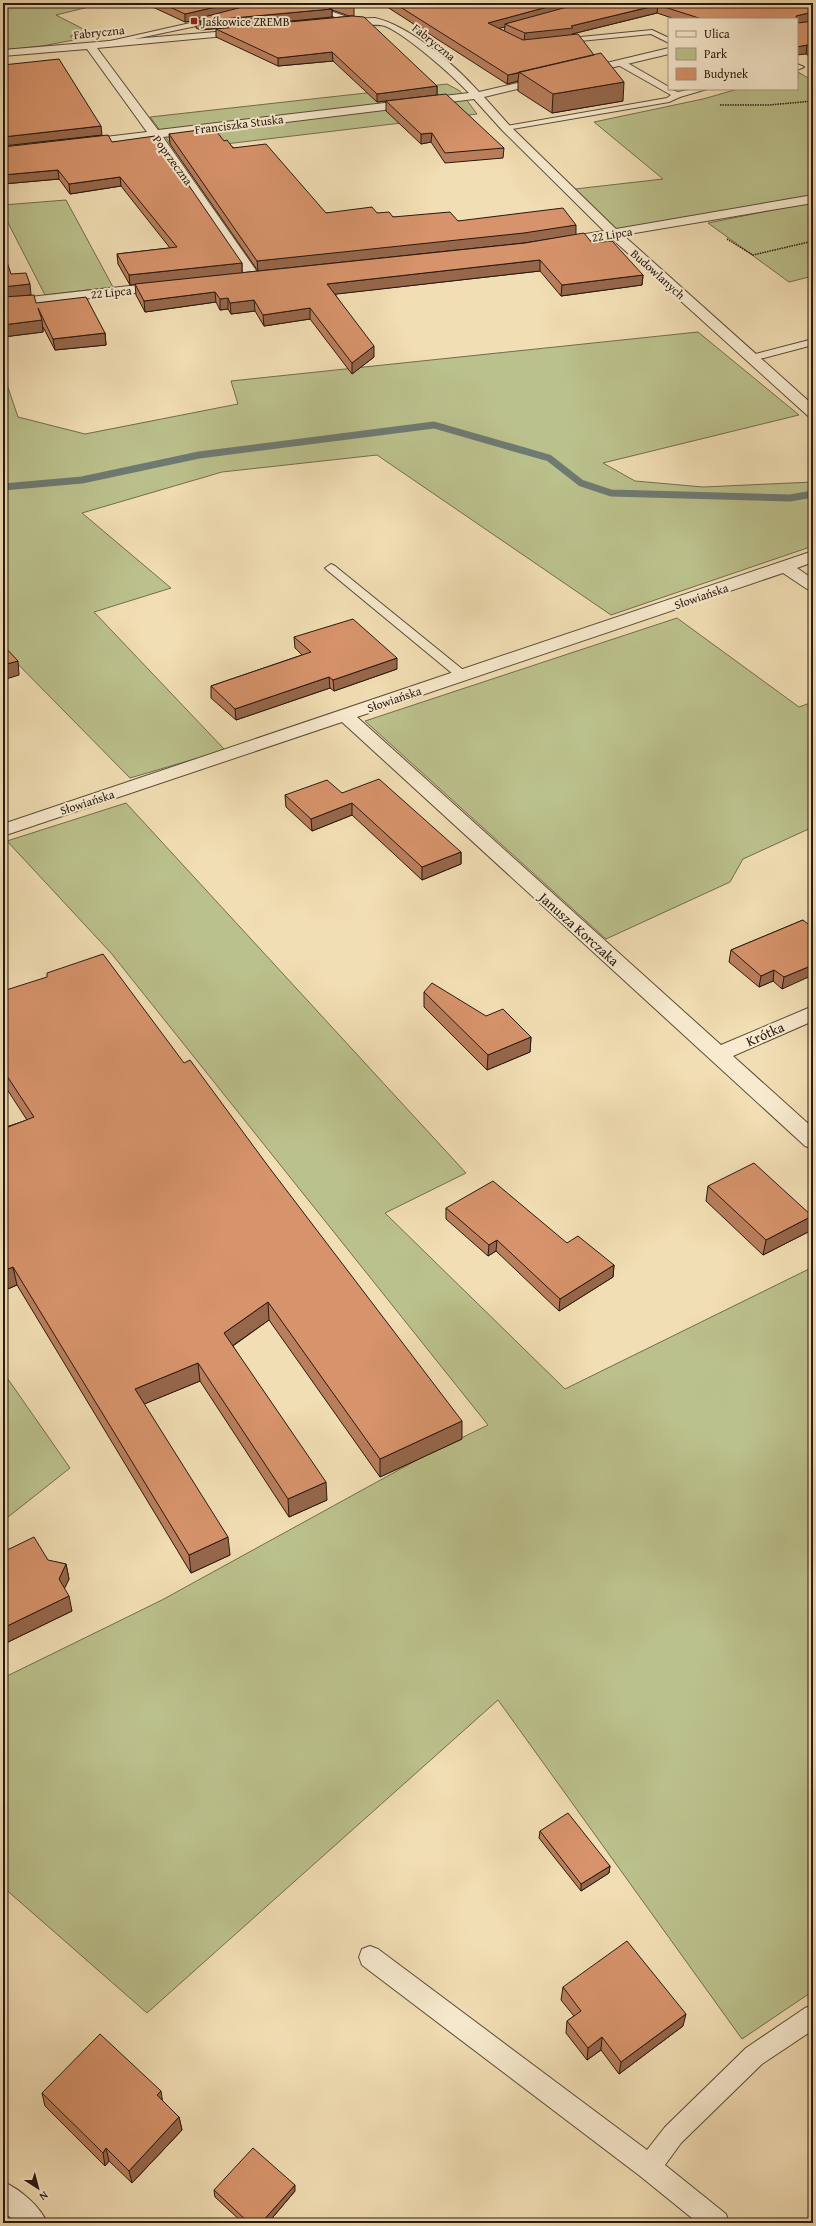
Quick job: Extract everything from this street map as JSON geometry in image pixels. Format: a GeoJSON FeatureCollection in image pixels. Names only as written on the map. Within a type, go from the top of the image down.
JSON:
{"type":"FeatureCollection","features":[{"type":"Feature","properties":{"kind":"street","name":"Fabryczna"},"geometry":{"type":"LineString","coordinates":[[325,24],[352,20],[375,21],[388,24],[411,37],[469,88],[475,96]]}},
{"type":"Feature","properties":{"kind":"street","name":"Fabryczna"},"geometry":{"type":"LineString","coordinates":[[3,54],[258,30]]}},
{"type":"Feature","properties":{"kind":"street","name":"Poprzeczna"},"geometry":{"type":"LineString","coordinates":[[90,46],[181,169],[253,276]]}},
{"type":"Feature","properties":{"kind":"street"},"geometry":{"type":"LineString","coordinates":[[475,96],[668,51]]}},
{"type":"Feature","properties":{"kind":"street","name":"Budowlanych"},"geometry":{"type":"LineString","coordinates":[[475,96],[614,234],[813,413]]}},
{"type":"Feature","properties":{"kind":"street","name":"Franciszka Stuska"},"geometry":{"type":"LineString","coordinates":[[71,144],[475,96]]}},
{"type":"Feature","properties":{"kind":"street","name":"22 Lipca"},"geometry":{"type":"LineString","coordinates":[[546,244],[614,234],[813,199]]}},
{"type":"Feature","properties":{"kind":"street"},"geometry":{"type":"LineString","coordinates":[[238,278],[268,274]]}},
{"type":"Feature","properties":{"kind":"street","name":"22 Lipca"},"geometry":{"type":"LineString","coordinates":[[3,304],[175,285]]}},
{"type":"Feature","properties":{"kind":"street"},"geometry":{"type":"LineString","coordinates":[[786,567],[813,556]]}},
{"type":"Feature","properties":{"kind":"street"},"geometry":{"type":"LineString","coordinates":[[786,567],[813,586]]}},
{"type":"Feature","properties":{"kind":"street","name":"Słowiańska"},"geometry":{"type":"LineString","coordinates":[[3,830],[786,567]]}},
{"type":"Feature","properties":{"kind":"street","name":"Janusza Korczaka"},"geometry":{"type":"LineString","coordinates":[[346,716],[813,1141]]}},
{"type":"Feature","properties":{"kind":"street","name":"Krótka"},"geometry":{"type":"LineString","coordinates":[[717,1055],[813,1013]]}},
{"type":"Feature","properties":{"kind":"lane"},"geometry":{"type":"LineString","coordinates":[[300,3],[352,20]]}},
{"type":"Feature","properties":{"kind":"lane"},"geometry":{"type":"LineString","coordinates":[[90,46],[160,33],[226,17]]}},
{"type":"Feature","properties":{"kind":"lane"},"geometry":{"type":"LineString","coordinates":[[554,42],[652,32],[668,40]]}},
{"type":"Feature","properties":{"kind":"lane"},"geometry":{"type":"LineString","coordinates":[[621,62],[668,90]]}},
{"type":"Feature","properties":{"kind":"lane"},"geometry":{"type":"LineString","coordinates":[[669,90],[677,95]]}},
{"type":"Feature","properties":{"kind":"lane"},"geometry":{"type":"LineString","coordinates":[[506,128],[669,100],[677,95],[699,90]]}},
{"type":"Feature","properties":{"kind":"lane"},"geometry":{"type":"LineString","coordinates":[[752,358],[813,342]]}},
{"type":"Feature","properties":{"kind":"lane"},"geometry":{"type":"LineString","coordinates":[[332,568],[463,676]]}},
{"type":"Feature","properties":{"kind":"lane"},"geometry":{"type":"LineString","coordinates":[[370,1957],[649,2167],[717,2223]]}},
{"type":"Feature","properties":{"kind":"lane"},"geometry":{"type":"LineString","coordinates":[[649,2167],[673,2135],[754,2056],[813,2016]]}},
{"type":"Feature","properties":{"kind":"lane"},"geometry":{"type":"LineString","coordinates":[[3,2194],[35,2223]]}},
{"type":"Feature","properties":{"kind":"path"},"geometry":{"type":"LineString","coordinates":[[669,100],[679,105],[769,105],[813,101]]}},
{"type":"Feature","properties":{"kind":"path"},"geometry":{"type":"LineString","coordinates":[[695,220],[752,255],[813,241]]}},
{"type":"Feature","properties":{"kind":"green space"},"geometry":{"type":"Polygon","coordinates":[[[3,3],[105,3],[56,15],[89,32],[70,36],[74,40],[42,46],[3,50],[3,3]]]}},
{"type":"Feature","properties":{"kind":"green space"},"geometry":{"type":"Polygon","coordinates":[[[798,72],[813,81],[813,276],[789,282],[708,223],[783,208],[617,230],[575,189],[663,179],[594,122],[703,99],[734,90],[798,90],[798,72]]]}},
{"type":"Feature","properties":{"kind":"green space"},"geometry":{"type":"Polygon","coordinates":[[[447,84],[460,91],[477,114],[175,150],[150,117],[447,84]]]}},
{"type":"Feature","properties":{"kind":"green space"},"geometry":{"type":"Polygon","coordinates":[[[66,200],[113,287],[45,295],[3,213],[3,205],[66,200]]]}},
{"type":"Feature","properties":{"kind":"green space"},"geometry":{"type":"Polygon","coordinates":[[[698,332],[799,415],[603,463],[635,481],[703,487],[813,482],[813,546],[611,615],[377,455],[222,472],[82,513],[171,588],[94,612],[225,750],[130,778],[3,649],[3,373],[18,417],[85,434],[238,404],[231,381],[698,332]]]}},
{"type":"Feature","properties":{"kind":"green space"},"geometry":{"type":"Polygon","coordinates":[[[677,618],[799,707],[813,702],[813,827],[743,859],[730,882],[606,939],[365,721],[677,618]]]}},
{"type":"Feature","properties":{"kind":"green space"},"geometry":{"type":"Polygon","coordinates":[[[126,803],[466,1173],[385,1213],[565,1389],[813,1267],[813,1991],[742,2039],[498,1700],[147,2013],[3,1887],[3,1678],[162,1600],[426,1455],[488,1425],[111,953],[7,841],[126,803]]]}},
{"type":"Feature","properties":{"kind":"green space"},"geometry":{"type":"Polygon","coordinates":[[[3,1372],[70,1468],[3,1521],[3,1372]]]}},
{"type":"Feature","properties":{"kind":"building"},"geometry":{"type":"Polygon","coordinates":[[[161,3],[233,3],[185,14],[161,3]]]}},
{"type":"Feature","properties":{"kind":"building"},"geometry":{"type":"Polygon","coordinates":[[[258,3],[315,3],[332,9],[200,21],[196,19],[258,3]]]}},
{"type":"Feature","properties":{"kind":"building"},"geometry":{"type":"Polygon","coordinates":[[[335,3],[349,3],[354,7],[348,7],[335,3]]]}},
{"type":"Feature","properties":{"kind":"building"},"geometry":{"type":"Polygon","coordinates":[[[394,3],[562,3],[488,23],[523,40],[578,34],[594,55],[508,75],[394,3]]]}},
{"type":"Feature","properties":{"kind":"building"},"geometry":{"type":"Polygon","coordinates":[[[582,3],[813,3],[813,12],[796,16],[797,18],[699,18],[658,5],[571,26],[573,28],[525,33],[505,24],[582,3]]]}},
{"type":"Feature","properties":{"kind":"building"},"geometry":{"type":"Polygon","coordinates":[[[352,16],[364,17],[437,86],[377,94],[332,52],[278,58],[216,29],[352,16]]]}},
{"type":"Feature","properties":{"kind":"building"},"geometry":{"type":"Polygon","coordinates":[[[813,21],[813,48],[807,45],[798,47],[798,23],[813,21]]]}},
{"type":"Feature","properties":{"kind":"building"},"geometry":{"type":"Polygon","coordinates":[[[601,53],[624,82],[553,94],[519,72],[601,53]]]}},
{"type":"Feature","properties":{"kind":"building"},"geometry":{"type":"Polygon","coordinates":[[[59,59],[101,126],[3,137],[3,78],[8,77],[3,65],[59,59]]]}},
{"type":"Feature","properties":{"kind":"building"},"geometry":{"type":"Polygon","coordinates":[[[446,94],[504,148],[445,153],[432,133],[421,134],[386,101],[446,94]]]}},
{"type":"Feature","properties":{"kind":"building"},"geometry":{"type":"Polygon","coordinates":[[[214,128],[224,141],[227,140],[233,148],[266,144],[326,213],[372,207],[377,213],[389,212],[393,217],[450,212],[458,221],[563,208],[576,225],[524,233],[257,261],[169,134],[214,128]]]}},
{"type":"Feature","properties":{"kind":"building"},"geometry":{"type":"Polygon","coordinates":[[[108,135],[112,142],[155,136],[242,263],[129,275],[117,254],[177,247],[120,177],[69,184],[58,170],[3,175],[3,147],[108,135]]]}},
{"type":"Feature","properties":{"kind":"building"},"geometry":{"type":"Polygon","coordinates":[[[584,233],[592,243],[612,241],[643,275],[562,285],[540,260],[327,284],[374,346],[352,363],[310,308],[263,315],[254,300],[230,303],[228,298],[220,299],[215,292],[144,301],[135,284],[525,243],[584,233]]]}},
{"type":"Feature","properties":{"kind":"building"},"geometry":{"type":"Polygon","coordinates":[[[3,256],[5,256],[11,274],[26,273],[30,284],[3,287],[3,256]]]}},
{"type":"Feature","properties":{"kind":"building"},"geometry":{"type":"Polygon","coordinates":[[[34,295],[36,303],[86,297],[105,333],[53,339],[38,308],[42,320],[3,325],[3,297],[34,295]]]}},
{"type":"Feature","properties":{"kind":"building"},"geometry":{"type":"Polygon","coordinates":[[[353,619],[397,658],[333,680],[329,677],[235,709],[211,686],[311,652],[294,637],[353,619]]]}},
{"type":"Feature","properties":{"kind":"building"},"geometry":{"type":"Polygon","coordinates":[[[3,645],[18,661],[3,665],[3,645]]]}},
{"type":"Feature","properties":{"kind":"building"},"geometry":{"type":"Polygon","coordinates":[[[379,779],[461,852],[422,867],[352,803],[311,819],[285,795],[327,780],[342,793],[379,779]]]}},
{"type":"Feature","properties":{"kind":"building"},"geometry":{"type":"Polygon","coordinates":[[[803,920],[813,928],[813,965],[784,977],[774,970],[761,976],[731,950],[803,920]]]}},
{"type":"Feature","properties":{"kind":"building"},"geometry":{"type":"Polygon","coordinates":[[[103,954],[184,1063],[190,1060],[268,1166],[462,1421],[380,1459],[268,1302],[224,1333],[326,1482],[288,1499],[198,1363],[135,1389],[228,1537],[189,1555],[13,1267],[3,1271],[3,1129],[34,1117],[3,1070],[3,991],[47,977],[47,973],[103,954]]]}},
{"type":"Feature","properties":{"kind":"building"},"geometry":{"type":"Polygon","coordinates":[[[432,983],[486,1016],[503,1009],[531,1037],[488,1055],[424,992],[432,983]]]}},
{"type":"Feature","properties":{"kind":"building"},"geometry":{"type":"Polygon","coordinates":[[[754,1163],[812,1216],[766,1240],[708,1186],[754,1163]]]}},
{"type":"Feature","properties":{"kind":"building"},"geometry":{"type":"Polygon","coordinates":[[[493,1181],[567,1243],[578,1236],[614,1265],[560,1299],[497,1240],[489,1245],[446,1208],[493,1181]]]}},
{"type":"Feature","properties":{"kind":"building"},"geometry":{"type":"Polygon","coordinates":[[[34,1537],[48,1560],[66,1564],[59,1579],[69,1596],[3,1628],[3,1552],[34,1537]]]}},
{"type":"Feature","properties":{"kind":"building"},"geometry":{"type":"Polygon","coordinates":[[[568,1813],[610,1866],[581,1884],[540,1831],[568,1813]]]}},
{"type":"Feature","properties":{"kind":"building"},"geometry":{"type":"Polygon","coordinates":[[[627,1941],[686,2014],[621,2062],[602,2037],[588,2048],[567,2021],[581,2011],[563,1987],[627,1941]]]}},
{"type":"Feature","properties":{"kind":"building"},"geometry":{"type":"Polygon","coordinates":[[[100,2034],[161,2091],[157,2095],[179,2117],[129,2171],[106,2148],[103,2153],[42,2093],[100,2034]]]}},
{"type":"Feature","properties":{"kind":"building"},"geometry":{"type":"Polygon","coordinates":[[[253,2148],[295,2185],[261,2223],[249,2223],[214,2190],[253,2148]]]}},
{"type":"Feature","properties":{"kind":"waterway"},"geometry":{"type":"LineString","coordinates":[[3,487],[82,480],[199,455],[434,425],[549,458],[581,483],[611,493],[790,498],[813,494]]}},
{"type":"Feature","properties":{"kind":"place","name":"Jaśkowice ZREMB"},"geometry":{"type":"Point","coordinates":[194,21]}}]}
